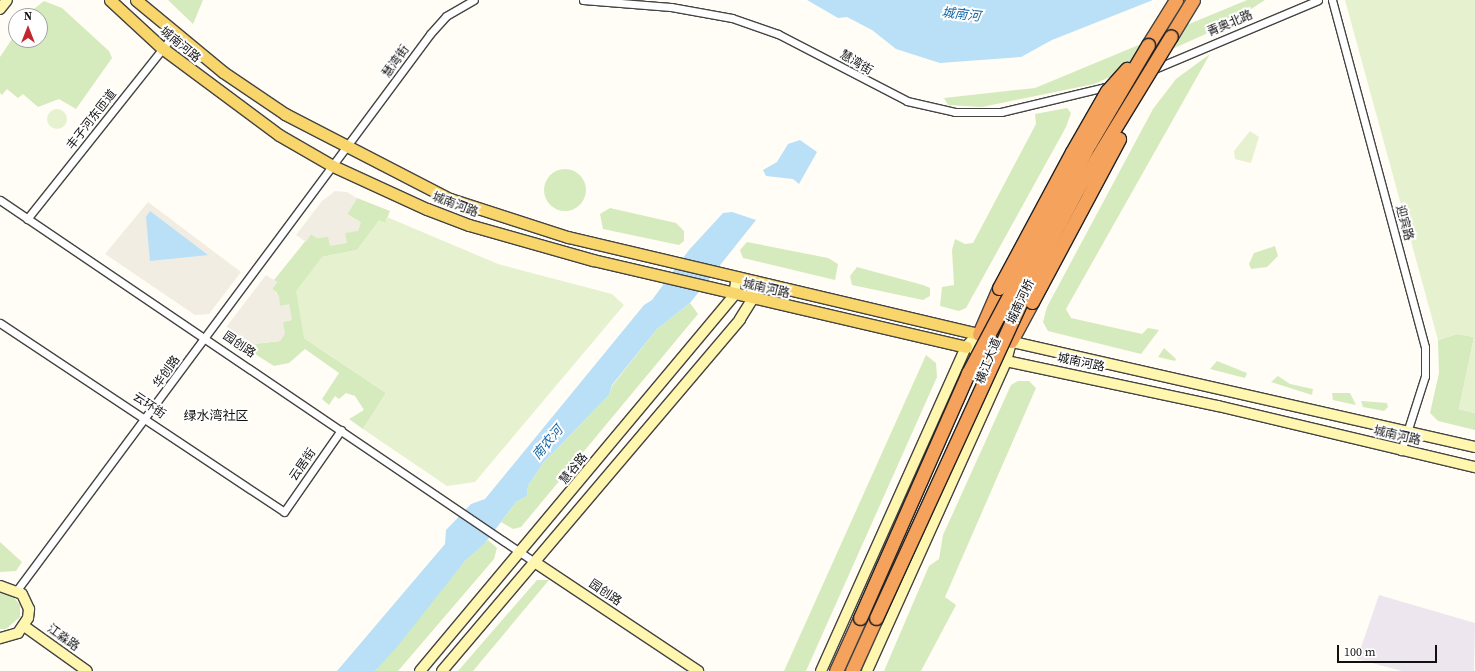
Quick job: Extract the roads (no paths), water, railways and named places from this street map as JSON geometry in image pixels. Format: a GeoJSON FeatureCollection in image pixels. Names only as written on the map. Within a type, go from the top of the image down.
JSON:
{"type":"FeatureCollection","features":[{"type":"Feature","properties":{"kind":"highway","name":"城南河桥"},"geometry":{"type":"LineString","coordinates":[[836,671],[968,373],[1090,143],[1176,0]]}},
{"type":"Feature","properties":{"kind":"highway","name":"城南河桥"},"geometry":{"type":"LineString","coordinates":[[852,671],[1036,269],[1077,190],[1193,0]]}},
{"type":"Feature","properties":{"kind":"highway"},"geometry":{"type":"LineString","coordinates":[[1011,341],[1140,103],[1171,36]]}},
{"type":"Feature","properties":{"kind":"highway"},"geometry":{"type":"LineString","coordinates":[[979,334],[999,288],[1107,91],[1148,45]]}},
{"type":"Feature","properties":{"kind":"main road"},"geometry":{"type":"LineString","coordinates":[[0,9],[7,0]]}},
{"type":"Feature","properties":{"kind":"main road","name":"城南河路"},"geometry":{"type":"LineString","coordinates":[[110,0],[162,48],[279,135],[333,166],[469,225],[752,300],[966,347],[1006,361],[1218,406],[1401,451],[1475,467]]}},
{"type":"Feature","properties":{"kind":"main road","name":"城南河路"},"geometry":{"type":"LineString","coordinates":[[136,0],[174,34],[256,95],[348,149],[429,190],[483,211],[568,237],[979,334],[1475,447]]}},
{"type":"Feature","properties":{"kind":"main road","name":"横江大道"},"geometry":{"type":"LineString","coordinates":[[867,671],[1006,361],[1011,341],[1027,300],[1062,232],[1152,70]]}},
{"type":"Feature","properties":{"kind":"main road","name":"横江大道"},"geometry":{"type":"LineString","coordinates":[[820,671],[966,347],[979,334],[1119,84]]}},
{"type":"Feature","properties":{"kind":"main road"},"geometry":{"type":"LineString","coordinates":[[734,295],[737,277]]}},
{"type":"Feature","properties":{"kind":"main road"},"geometry":{"type":"LineString","coordinates":[[442,671],[536,563],[740,319],[752,300],[755,281]]}},
{"type":"Feature","properties":{"kind":"main road","name":"慧谷路"},"geometry":{"type":"LineString","coordinates":[[420,671],[522,552],[734,295]]}},
{"type":"Feature","properties":{"kind":"main road","name":"园创路"},"geometry":{"type":"LineString","coordinates":[[536,563],[698,671]]}},
{"type":"Feature","properties":{"kind":"main road"},"geometry":{"type":"LineString","coordinates":[[0,586],[17,590],[29,609],[24,626],[10,637],[0,638]]}},
{"type":"Feature","properties":{"kind":"main road","name":"江淼路"},"geometry":{"type":"LineString","coordinates":[[24,626],[86,671]]}},
{"type":"Feature","properties":{"kind":"street","name":"慧湾街"},"geometry":{"type":"LineString","coordinates":[[333,166],[348,149],[430,34],[446,16],[474,0]]}},
{"type":"Feature","properties":{"kind":"street","name":"慧湾街"},"geometry":{"type":"LineString","coordinates":[[584,0],[672,6],[732,18],[778,34],[907,101],[955,112],[1001,112],[1119,84],[1152,70]]}},
{"type":"Feature","properties":{"kind":"street","name":"青奥北路"},"geometry":{"type":"LineString","coordinates":[[1152,70],[1318,0]]}},
{"type":"Feature","properties":{"kind":"street","name":"迎宾路"},"geometry":{"type":"LineString","coordinates":[[1332,0],[1425,347],[1425,376],[1401,451]]}},
{"type":"Feature","properties":{"kind":"street","name":"丰子河东匝道"},"geometry":{"type":"LineString","coordinates":[[27,219],[174,34]]}},
{"type":"Feature","properties":{"kind":"street","name":"华创路"},"geometry":{"type":"LineString","coordinates":[[17,590],[147,418],[333,166]]}},
{"type":"Feature","properties":{"kind":"street","name":"园创路"},"geometry":{"type":"LineString","coordinates":[[0,200],[464,512],[536,563]]}},
{"type":"Feature","properties":{"kind":"street","name":"云环街"},"geometry":{"type":"LineString","coordinates":[[0,323],[147,418],[284,512]]}},
{"type":"Feature","properties":{"kind":"street","name":"云居街"},"geometry":{"type":"LineString","coordinates":[[284,512],[341,430]]}},
{"type":"Feature","properties":{"kind":"water","name":"城南河"},"geometry":{"type":"Polygon","coordinates":[[[807,0],[1153,0],[1052,40],[1021,57],[940,63],[896,49],[872,30],[847,17],[838,18],[807,0]]]}},
{"type":"Feature","properties":{"kind":"water"},"geometry":{"type":"Polygon","coordinates":[[[800,140],[817,152],[799,184],[793,179],[766,176],[763,170],[777,162],[788,144],[800,140]]]}},
{"type":"Feature","properties":{"kind":"water"},"geometry":{"type":"Polygon","coordinates":[[[150,211],[208,255],[150,261],[146,217],[150,211]]]}},
{"type":"Feature","properties":{"kind":"water","name":"南农河"},"geometry":{"type":"Polygon","coordinates":[[[732,212],[756,220],[690,303],[657,329],[612,385],[609,395],[543,463],[528,486],[527,496],[516,502],[485,543],[465,561],[397,647],[375,671],[337,671],[445,544],[446,530],[471,504],[485,499],[644,305],[652,300],[689,250],[723,213],[732,212]]]}},
{"type":"Feature","properties":{"kind":"district","name":"绿水湾社区"},"geometry":{"type":"Point","coordinates":[216,416]}}]}
